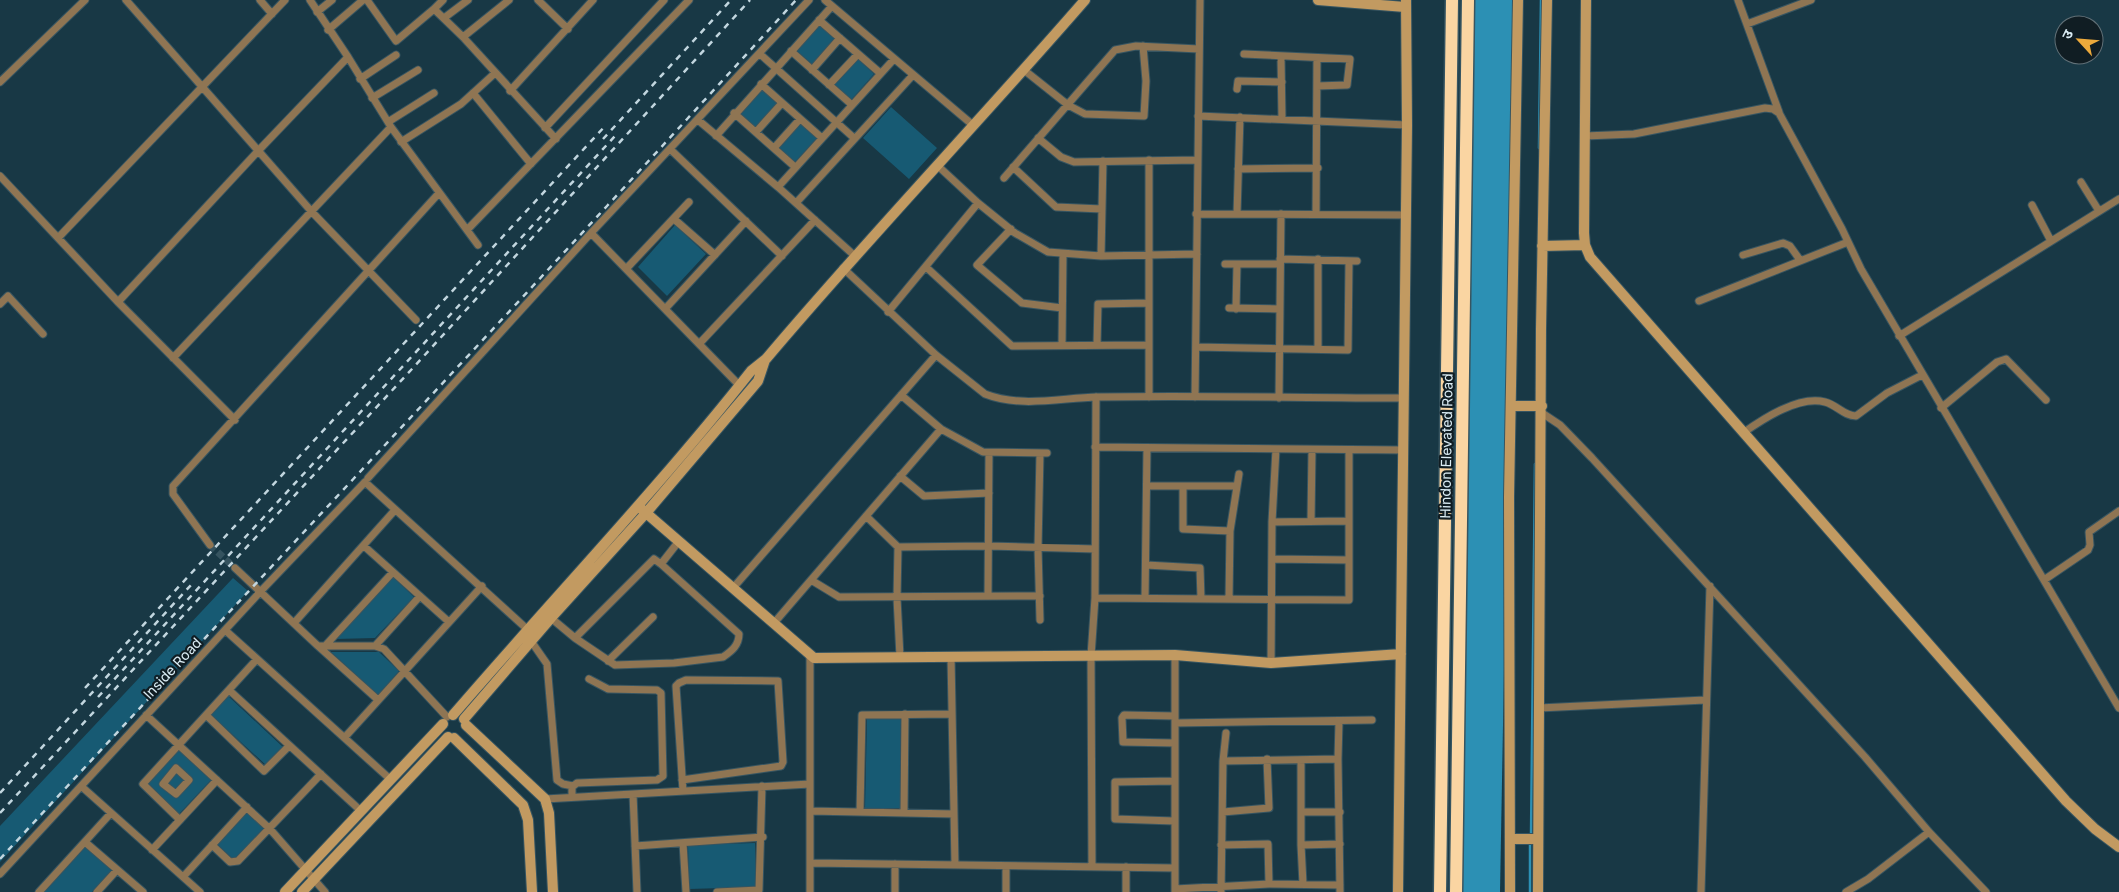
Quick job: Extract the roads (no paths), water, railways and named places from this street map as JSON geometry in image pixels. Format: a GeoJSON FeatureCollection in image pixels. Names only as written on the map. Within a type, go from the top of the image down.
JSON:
{"type":"FeatureCollection","features":[{"type":"Feature","properties":{"kind":"highway","name":"Hindon Elevated Road"},"geometry":{"type":"LineString","coordinates":[[1440,892],[1452,0]]}},
{"type":"Feature","properties":{"kind":"highway","name":"Hindon Elevated Road"},"geometry":{"type":"LineString","coordinates":[[1456,892],[1468,0]]}},
{"type":"Feature","properties":{"kind":"street"},"geometry":{"type":"LineString","coordinates":[[0,82],[85,0]]}},
{"type":"Feature","properties":{"kind":"street"},"geometry":{"type":"LineString","coordinates":[[126,0],[312,212],[371,271],[416,320]]}},
{"type":"Feature","properties":{"kind":"street"},"geometry":{"type":"LineString","coordinates":[[260,0],[272,14]]}},
{"type":"Feature","properties":{"kind":"street"},"geometry":{"type":"LineString","coordinates":[[58,238],[285,0]]}},
{"type":"Feature","properties":{"kind":"street"},"geometry":{"type":"LineString","coordinates":[[310,0],[389,125],[478,245]]}},
{"type":"Feature","properties":{"kind":"street"},"geometry":{"type":"LineString","coordinates":[[317,12],[332,0]]}},
{"type":"Feature","properties":{"kind":"street"},"geometry":{"type":"LineString","coordinates":[[328,30],[365,0],[396,41],[443,0]]}},
{"type":"Feature","properties":{"kind":"street"},"geometry":{"type":"LineString","coordinates":[[444,18],[468,0]]}},
{"type":"Feature","properties":{"kind":"street"},"geometry":{"type":"LineString","coordinates":[[463,37],[508,0]]}},
{"type":"Feature","properties":{"kind":"street"},"geometry":{"type":"LineString","coordinates":[[538,0],[568,29]]}},
{"type":"Feature","properties":{"kind":"street"},"geometry":{"type":"LineString","coordinates":[[510,91],[593,0]]}},
{"type":"Feature","properties":{"kind":"street"},"geometry":{"type":"LineString","coordinates":[[545,128],[664,0]]}},
{"type":"Feature","properties":{"kind":"street"},"geometry":{"type":"LineString","coordinates":[[467,230],[689,0]]}},
{"type":"Feature","properties":{"kind":"street","name":"Inside Road"},"geometry":{"type":"LineString","coordinates":[[0,874],[260,592],[367,480],[591,233],[809,0]]}},
{"type":"Feature","properties":{"kind":"street"},"geometry":{"type":"LineString","coordinates":[[825,0],[974,126]]}},
{"type":"Feature","properties":{"kind":"street"},"geometry":{"type":"LineString","coordinates":[[302,892],[451,738],[464,733],[465,722],[642,509],[751,372],[766,359],[843,268],[938,166],[1085,0]]}},
{"type":"Feature","properties":{"kind":"street"},"geometry":{"type":"LineString","coordinates":[[1195,397],[1200,0]]}},
{"type":"Feature","properties":{"kind":"street"},"geometry":{"type":"LineString","coordinates":[[1318,0],[1406,3],[1407,125],[1398,892]]}},
{"type":"Feature","properties":{"kind":"street"},"geometry":{"type":"LineString","coordinates":[[1510,892],[1514,839],[1510,497],[1518,0]]}},
{"type":"Feature","properties":{"kind":"street"},"geometry":{"type":"LineString","coordinates":[[1538,892],[1535,839],[1539,708],[1540,408],[1547,0]]}},
{"type":"Feature","properties":{"kind":"street"},"geometry":{"type":"LineString","coordinates":[[1586,0],[1585,244],[1596,265],[2066,801],[2095,829],[2119,847]]}},
{"type":"Feature","properties":{"kind":"street"},"geometry":{"type":"LineString","coordinates":[[1738,0],[1779,113],[1861,269],[1922,376],[2119,708]]}},
{"type":"Feature","properties":{"kind":"street"},"geometry":{"type":"LineString","coordinates":[[1747,24],[1811,0]]}},
{"type":"Feature","properties":{"kind":"street"},"geometry":{"type":"LineString","coordinates":[[716,136],[734,113],[832,6]]}},
{"type":"Feature","properties":{"kind":"street"},"geometry":{"type":"LineString","coordinates":[[434,9],[463,37],[494,74],[556,139]]}},
{"type":"Feature","properties":{"kind":"street"},"geometry":{"type":"LineString","coordinates":[[819,20],[880,73]]}},
{"type":"Feature","properties":{"kind":"street"},"geometry":{"type":"LineString","coordinates":[[812,70],[840,38]]}},
{"type":"Feature","properties":{"kind":"street"},"geometry":{"type":"LineString","coordinates":[[1024,70],[1068,105],[1085,114],[1144,116],[1146,81],[1142,46]]}},
{"type":"Feature","properties":{"kind":"street"},"geometry":{"type":"LineString","coordinates":[[1004,178],[1115,50],[1142,46],[1199,49]]}},
{"type":"Feature","properties":{"kind":"street"},"geometry":{"type":"LineString","coordinates":[[791,51],[852,105]]}},
{"type":"Feature","properties":{"kind":"street"},"geometry":{"type":"LineString","coordinates":[[760,54],[854,138]]}},
{"type":"Feature","properties":{"kind":"street"},"geometry":{"type":"LineString","coordinates":[[829,85],[858,54]]}},
{"type":"Feature","properties":{"kind":"street"},"geometry":{"type":"LineString","coordinates":[[1244,54],[1281,58],[1346,58],[1350,62],[1347,85],[1317,86]]}},
{"type":"Feature","properties":{"kind":"street"},"geometry":{"type":"LineString","coordinates":[[360,79],[396,55]]}},
{"type":"Feature","properties":{"kind":"street"},"geometry":{"type":"LineString","coordinates":[[118,302],[258,150],[348,58]]}},
{"type":"Feature","properties":{"kind":"street"},"geometry":{"type":"LineString","coordinates":[[1281,58],[1282,119]]}},
{"type":"Feature","properties":{"kind":"street"},"geometry":{"type":"LineString","coordinates":[[1316,214],[1318,168],[1317,58]]}},
{"type":"Feature","properties":{"kind":"street"},"geometry":{"type":"LineString","coordinates":[[778,186],[894,59]]}},
{"type":"Feature","properties":{"kind":"street"},"geometry":{"type":"LineString","coordinates":[[372,98],[418,70]]}},
{"type":"Feature","properties":{"kind":"street"},"geometry":{"type":"LineString","coordinates":[[401,142],[446,114],[494,74]]}},
{"type":"Feature","properties":{"kind":"street"},"geometry":{"type":"LineString","coordinates":[[796,203],[912,75]]}},
{"type":"Feature","properties":{"kind":"street"},"geometry":{"type":"LineString","coordinates":[[1237,89],[1238,81],[1282,82]]}},
{"type":"Feature","properties":{"kind":"street"},"geometry":{"type":"LineString","coordinates":[[761,84],[822,138]]}},
{"type":"Feature","properties":{"kind":"street"},"geometry":{"type":"LineString","coordinates":[[173,358],[312,212],[389,125],[434,93]]}},
{"type":"Feature","properties":{"kind":"street"},"geometry":{"type":"LineString","coordinates":[[473,93],[532,164]]}},
{"type":"Feature","properties":{"kind":"street"},"geometry":{"type":"LineString","coordinates":[[756,132],[782,103]]}},
{"type":"Feature","properties":{"kind":"street"},"geometry":{"type":"LineString","coordinates":[[1585,136],[1634,134],[1764,108],[1772,109],[1779,113]]}},
{"type":"Feature","properties":{"kind":"street"},"geometry":{"type":"LineString","coordinates":[[734,113],[795,167]]}},
{"type":"Feature","properties":{"kind":"street"},"geometry":{"type":"LineString","coordinates":[[1198,116],[1407,125]]}},
{"type":"Feature","properties":{"kind":"street"},"geometry":{"type":"LineString","coordinates":[[1237,214],[1240,117]]}},
{"type":"Feature","properties":{"kind":"street"},"geometry":{"type":"LineString","coordinates":[[774,148],[800,119]]}},
{"type":"Feature","properties":{"kind":"street"},"geometry":{"type":"LineString","coordinates":[[698,120],[778,186],[855,256]]}},
{"type":"Feature","properties":{"kind":"street"},"geometry":{"type":"LineString","coordinates":[[1038,138],[1070,161],[1198,160]]}},
{"type":"Feature","properties":{"kind":"street"},"geometry":{"type":"LineString","coordinates":[[670,148],[782,256]]}},
{"type":"Feature","properties":{"kind":"street"},"geometry":{"type":"LineString","coordinates":[[1149,160],[1149,397]]}},
{"type":"Feature","properties":{"kind":"street"},"geometry":{"type":"LineString","coordinates":[[1101,256],[1103,161]]}},
{"type":"Feature","properties":{"kind":"street"},"geometry":{"type":"LineString","coordinates":[[938,166],[978,203],[1040,249],[1063,254],[1101,256],[1197,254]]}},
{"type":"Feature","properties":{"kind":"street"},"geometry":{"type":"LineString","coordinates":[[1013,168],[1056,206],[1102,209]]}},
{"type":"Feature","properties":{"kind":"street"},"geometry":{"type":"LineString","coordinates":[[1238,169],[1318,168]]}},
{"type":"Feature","properties":{"kind":"street"},"geometry":{"type":"LineString","coordinates":[[0,176],[118,302],[235,420]]}},
{"type":"Feature","properties":{"kind":"street"},"geometry":{"type":"LineString","coordinates":[[2082,182],[2099,211]]}},
{"type":"Feature","properties":{"kind":"street"},"geometry":{"type":"LineString","coordinates":[[210,545],[172,490],[371,271],[439,193]]}},
{"type":"Feature","properties":{"kind":"street"},"geometry":{"type":"LineString","coordinates":[[1899,336],[2119,199]]}},
{"type":"Feature","properties":{"kind":"street"},"geometry":{"type":"LineString","coordinates":[[626,269],[690,202]]}},
{"type":"Feature","properties":{"kind":"street"},"geometry":{"type":"LineString","coordinates":[[888,312],[978,203]]}},
{"type":"Feature","properties":{"kind":"street"},"geometry":{"type":"LineString","coordinates":[[2032,205],[2051,241]]}},
{"type":"Feature","properties":{"kind":"street"},"geometry":{"type":"LineString","coordinates":[[1196,214],[1406,215]]}},
{"type":"Feature","properties":{"kind":"street"},"geometry":{"type":"LineString","coordinates":[[1279,398],[1281,214]]}},
{"type":"Feature","properties":{"kind":"street"},"geometry":{"type":"LineString","coordinates":[[674,218],[716,255]]}},
{"type":"Feature","properties":{"kind":"street"},"geometry":{"type":"LineString","coordinates":[[699,344],[815,220]]}},
{"type":"Feature","properties":{"kind":"street"},"geometry":{"type":"LineString","coordinates":[[665,309],[746,221]]}},
{"type":"Feature","properties":{"kind":"street"},"geometry":{"type":"LineString","coordinates":[[1011,229],[977,265],[1022,303],[1062,308]]}},
{"type":"Feature","properties":{"kind":"street"},"geometry":{"type":"LineString","coordinates":[[591,233],[740,386]]}},
{"type":"Feature","properties":{"kind":"street"},"geometry":{"type":"LineString","coordinates":[[1700,301],[1848,242]]}},
{"type":"Feature","properties":{"kind":"street"},"geometry":{"type":"LineString","coordinates":[[1743,255],[1783,243],[1790,246],[1800,260]]}},
{"type":"Feature","properties":{"kind":"street"},"geometry":{"type":"LineString","coordinates":[[1542,246],[1585,244]]}},
{"type":"Feature","properties":{"kind":"street"},"geometry":{"type":"LineString","coordinates":[[1062,346],[1063,254]]}},
{"type":"Feature","properties":{"kind":"street"},"geometry":{"type":"LineString","coordinates":[[1196,347],[1280,347],[1348,350],[1353,261],[1318,259],[1225,264]]}},
{"type":"Feature","properties":{"kind":"street"},"geometry":{"type":"LineString","coordinates":[[1318,259],[1318,348]]}},
{"type":"Feature","properties":{"kind":"street"},"geometry":{"type":"LineString","coordinates":[[1237,264],[1233,309],[1279,310]]}},
{"type":"Feature","properties":{"kind":"street"},"geometry":{"type":"LineString","coordinates":[[926,267],[1010,344],[1015,346],[1149,345]]}},
{"type":"Feature","properties":{"kind":"street"},"geometry":{"type":"LineString","coordinates":[[843,268],[936,355],[985,394],[994,398],[1032,402],[1096,397],[1404,398]]}},
{"type":"Feature","properties":{"kind":"street"},"geometry":{"type":"LineString","coordinates":[[0,304],[8,296],[43,334]]}},
{"type":"Feature","properties":{"kind":"street"},"geometry":{"type":"LineString","coordinates":[[1097,344],[1098,304],[1149,303]]}},
{"type":"Feature","properties":{"kind":"street"},"geometry":{"type":"LineString","coordinates":[[733,588],[936,355]]}},
{"type":"Feature","properties":{"kind":"street"},"geometry":{"type":"LineString","coordinates":[[285,892],[448,719],[527,628],[642,509],[758,381],[766,359]]}},
{"type":"Feature","properties":{"kind":"street"},"geometry":{"type":"LineString","coordinates":[[1941,408],[1997,362],[2006,359],[2046,400]]}},
{"type":"Feature","properties":{"kind":"street"},"geometry":{"type":"LineString","coordinates":[[1742,432],[1771,413],[1812,402],[1825,402],[1847,414],[1856,416],[1887,394],[1922,376]]}},
{"type":"Feature","properties":{"kind":"street"},"geometry":{"type":"LineString","coordinates":[[901,395],[941,429],[977,450],[989,453],[1043,453],[1038,548],[1040,620]]}},
{"type":"Feature","properties":{"kind":"street"},"geometry":{"type":"LineString","coordinates":[[1092,866],[1091,656],[1095,598],[1096,397]]}},
{"type":"Feature","properties":{"kind":"street"},"geometry":{"type":"LineString","coordinates":[[1512,406],[1540,408],[1566,431],[1710,586],[1865,757],[1929,832],[1986,892]]}},
{"type":"Feature","properties":{"kind":"street"},"geometry":{"type":"LineString","coordinates":[[774,623],[941,429]]}},
{"type":"Feature","properties":{"kind":"street"},"geometry":{"type":"LineString","coordinates":[[1096,447],[1403,450]]}},
{"type":"Feature","properties":{"kind":"street"},"geometry":{"type":"LineString","coordinates":[[1146,598],[1147,448]]}},
{"type":"Feature","properties":{"kind":"street"},"geometry":{"type":"LineString","coordinates":[[1271,662],[1272,522],[1276,449]]}},
{"type":"Feature","properties":{"kind":"street"},"geometry":{"type":"LineString","coordinates":[[1311,522],[1312,450]]}},
{"type":"Feature","properties":{"kind":"street"},"geometry":{"type":"LineString","coordinates":[[1095,598],[1349,600],[1347,521],[1349,450]]}},
{"type":"Feature","properties":{"kind":"street"},"geometry":{"type":"LineString","coordinates":[[988,596],[989,453]]}},
{"type":"Feature","properties":{"kind":"street"},"geometry":{"type":"LineString","coordinates":[[1229,599],[1230,531],[1239,474]]}},
{"type":"Feature","properties":{"kind":"street"},"geometry":{"type":"LineString","coordinates":[[900,476],[924,496],[989,493]]}},
{"type":"Feature","properties":{"kind":"street"},"geometry":{"type":"LineString","coordinates":[[367,480],[395,510],[527,628]]}},
{"type":"Feature","properties":{"kind":"street"},"geometry":{"type":"LineString","coordinates":[[1147,486],[1236,486]]}},
{"type":"Feature","properties":{"kind":"street"},"geometry":{"type":"LineString","coordinates":[[1183,487],[1183,529],[1230,531]]}},
{"type":"Feature","properties":{"kind":"street"},"geometry":{"type":"LineString","coordinates":[[642,509],[814,658],[1175,656],[1271,662],[1401,654]]}},
{"type":"Feature","properties":{"kind":"street"},"geometry":{"type":"LineString","coordinates":[[294,623],[395,510]]}},
{"type":"Feature","properties":{"kind":"street"},"geometry":{"type":"LineString","coordinates":[[2044,580],[2088,550],[2090,545],[2089,532],[2119,511]]}},
{"type":"Feature","properties":{"kind":"street"},"geometry":{"type":"LineString","coordinates":[[866,516],[898,548],[988,546],[1095,549]]}},
{"type":"Feature","properties":{"kind":"street"},"geometry":{"type":"LineString","coordinates":[[1272,522],[1347,521]]}},
{"type":"Feature","properties":{"kind":"street"},"geometry":{"type":"LineString","coordinates":[[661,564],[679,541]]}},
{"type":"Feature","properties":{"kind":"street"},"geometry":{"type":"LineString","coordinates":[[364,546],[449,622]]}},
{"type":"Feature","properties":{"kind":"street"},"geometry":{"type":"LineString","coordinates":[[898,548],[896,598],[900,658]]}},
{"type":"Feature","properties":{"kind":"street"},"geometry":{"type":"LineString","coordinates":[[551,618],[575,638],[616,665],[674,663],[723,657],[738,642],[739,634],[654,559],[575,638]]}},
{"type":"Feature","properties":{"kind":"street"},"geometry":{"type":"LineString","coordinates":[[1272,559],[1349,560]]}},
{"type":"Feature","properties":{"kind":"street"},"geometry":{"type":"LineString","coordinates":[[1146,565],[1200,568],[1200,599]]}},
{"type":"Feature","properties":{"kind":"street"},"geometry":{"type":"LineString","coordinates":[[235,568],[294,623],[322,646],[377,699]]}},
{"type":"Feature","properties":{"kind":"street"},"geometry":{"type":"LineString","coordinates":[[322,646],[393,572]]}},
{"type":"Feature","properties":{"kind":"street"},"geometry":{"type":"LineString","coordinates":[[810,580],[840,597],[1040,596]]}},
{"type":"Feature","properties":{"kind":"street"},"geometry":{"type":"LineString","coordinates":[[345,738],[377,699],[482,586]]}},
{"type":"Feature","properties":{"kind":"street"},"geometry":{"type":"LineString","coordinates":[[1701,892],[1705,700],[1710,586]]}},
{"type":"Feature","properties":{"kind":"street"},"geometry":{"type":"LineString","coordinates":[[375,646],[420,596]]}},
{"type":"Feature","properties":{"kind":"street"},"geometry":{"type":"LineString","coordinates":[[608,661],[653,617]]}},
{"type":"Feature","properties":{"kind":"street"},"geometry":{"type":"LineString","coordinates":[[225,630],[390,779]]}},
{"type":"Feature","properties":{"kind":"street"},"geometry":{"type":"LineString","coordinates":[[531,641],[547,664],[557,780],[563,784],[573,786],[578,783],[657,780],[663,776],[661,693],[657,690],[608,689],[589,679]]}},
{"type":"Feature","properties":{"kind":"street"},"geometry":{"type":"LineString","coordinates":[[322,646],[375,646],[384,649],[448,719],[465,722],[545,798],[549,813],[553,892]]}},
{"type":"Feature","properties":{"kind":"street"},"geometry":{"type":"LineString","coordinates":[[810,655],[810,892]]}},
{"type":"Feature","properties":{"kind":"street"},"geometry":{"type":"LineString","coordinates":[[1175,656],[1175,891],[1221,890],[1268,884],[1303,884],[1340,888],[1339,721]]}},
{"type":"Feature","properties":{"kind":"street"},"geometry":{"type":"LineString","coordinates":[[951,657],[956,865]]}},
{"type":"Feature","properties":{"kind":"street"},"geometry":{"type":"LineString","coordinates":[[180,820],[143,784],[257,659]]}},
{"type":"Feature","properties":{"kind":"street"},"geometry":{"type":"LineString","coordinates":[[682,780],[781,766],[783,762],[778,681],[686,680],[679,682],[676,686],[682,780],[683,791]]}},
{"type":"Feature","properties":{"kind":"street"},"geometry":{"type":"LineString","coordinates":[[229,690],[361,811]]}},
{"type":"Feature","properties":{"kind":"street"},"geometry":{"type":"LineString","coordinates":[[1539,708],[1705,700]]}},
{"type":"Feature","properties":{"kind":"street"},"geometry":{"type":"LineString","coordinates":[[904,813],[905,714]]}},
{"type":"Feature","properties":{"kind":"street"},"geometry":{"type":"LineString","coordinates":[[860,812],[862,715],[952,714]]}},
{"type":"Feature","properties":{"kind":"street"},"geometry":{"type":"LineString","coordinates":[[146,715],[270,829],[324,892]]}},
{"type":"Feature","properties":{"kind":"street"},"geometry":{"type":"LineString","coordinates":[[206,715],[264,771],[289,746]]}},
{"type":"Feature","properties":{"kind":"street"},"geometry":{"type":"LineString","coordinates":[[1175,743],[1123,742],[1122,718],[1124,715],[1175,720],[1372,720]]}},
{"type":"Feature","properties":{"kind":"street"},"geometry":{"type":"LineString","coordinates":[[448,719],[444,732],[523,805],[528,820],[532,892]]}},
{"type":"Feature","properties":{"kind":"street"},"geometry":{"type":"LineString","coordinates":[[1221,890],[1223,761],[1226,733]]}},
{"type":"Feature","properties":{"kind":"street"},"geometry":{"type":"LineString","coordinates":[[1223,812],[1269,808],[1267,759]]}},
{"type":"Feature","properties":{"kind":"street"},"geometry":{"type":"LineString","coordinates":[[1223,761],[1338,759]]}},
{"type":"Feature","properties":{"kind":"street"},"geometry":{"type":"LineString","coordinates":[[1301,760],[1303,884]]}},
{"type":"Feature","properties":{"kind":"street"},"geometry":{"type":"LineString","coordinates":[[212,845],[230,862],[234,862],[270,829],[321,774]]}},
{"type":"Feature","properties":{"kind":"street"},"geometry":{"type":"LineString","coordinates":[[152,850],[218,780]]}},
{"type":"Feature","properties":{"kind":"street"},"geometry":{"type":"LineString","coordinates":[[1174,821],[1115,819],[1115,782],[1175,781]]}},
{"type":"Feature","properties":{"kind":"street"},"geometry":{"type":"LineString","coordinates":[[545,798],[810,784]]}},
{"type":"Feature","properties":{"kind":"street"},"geometry":{"type":"LineString","coordinates":[[81,786],[200,892]]}},
{"type":"Feature","properties":{"kind":"street"},"geometry":{"type":"LineString","coordinates":[[572,797],[573,786]]}},
{"type":"Feature","properties":{"kind":"street"},"geometry":{"type":"LineString","coordinates":[[717,892],[759,890],[762,786]]}},
{"type":"Feature","properties":{"kind":"street"},"geometry":{"type":"LineString","coordinates":[[633,794],[637,892]]}},
{"type":"Feature","properties":{"kind":"street"},"geometry":{"type":"LineString","coordinates":[[183,877],[247,807]]}},
{"type":"Feature","properties":{"kind":"street"},"geometry":{"type":"LineString","coordinates":[[810,811],[954,814]]}},
{"type":"Feature","properties":{"kind":"street"},"geometry":{"type":"LineString","coordinates":[[1302,812],[1340,812]]}},
{"type":"Feature","properties":{"kind":"street"},"geometry":{"type":"LineString","coordinates":[[39,892],[111,813]]}},
{"type":"Feature","properties":{"kind":"street"},"geometry":{"type":"LineString","coordinates":[[1846,892],[1868,879],[1929,832]]}},
{"type":"Feature","properties":{"kind":"street"},"geometry":{"type":"LineString","coordinates":[[635,846],[762,837]]}},
{"type":"Feature","properties":{"kind":"street"},"geometry":{"type":"LineString","coordinates":[[1514,839],[1535,839]]}},
{"type":"Feature","properties":{"kind":"street"},"geometry":{"type":"LineString","coordinates":[[85,842],[142,892]]}},
{"type":"Feature","properties":{"kind":"street"},"geometry":{"type":"LineString","coordinates":[[683,843],[686,892]]}},
{"type":"Feature","properties":{"kind":"street"},"geometry":{"type":"LineString","coordinates":[[1221,844],[1268,844],[1268,884]]}},
{"type":"Feature","properties":{"kind":"street"},"geometry":{"type":"LineString","coordinates":[[1301,845],[1340,844]]}},
{"type":"Feature","properties":{"kind":"street"},"geometry":{"type":"LineString","coordinates":[[810,863],[1175,868]]}},
{"type":"Feature","properties":{"kind":"street"},"geometry":{"type":"LineString","coordinates":[[895,864],[895,892]]}},
{"type":"Feature","properties":{"kind":"street"},"geometry":{"type":"LineString","coordinates":[[1006,866],[1006,892]]}},
{"type":"Feature","properties":{"kind":"street"},"geometry":{"type":"LineString","coordinates":[[1126,867],[1126,892]]}},
{"type":"Feature","properties":{"kind":"street"},"geometry":{"type":"LineString","coordinates":[[97,892],[118,870]]}},
{"type":"Feature","properties":{"kind":"waterway"},"geometry":{"type":"LineString","coordinates":[[1539,148],[1541,0]]}},
{"type":"Feature","properties":{"kind":"waterway"},"geometry":{"type":"LineString","coordinates":[[1531,836],[1535,464]]}},
{"type":"Feature","properties":{"kind":"waterway"},"geometry":{"type":"LineString","coordinates":[[1530,841],[1530,892]]}},
{"type":"Feature","properties":{"kind":"tunnel"},"geometry":{"type":"LineString","coordinates":[[210,545],[235,568]]}},
{"type":"Feature","properties":{"kind":"railway"},"geometry":{"type":"LineString","coordinates":[[603,139],[731,0]]}},
{"type":"Feature","properties":{"kind":"railway"},"geometry":{"type":"LineString","coordinates":[[0,813],[411,370],[750,0]]}},
{"type":"Feature","properties":{"kind":"railway"},"geometry":{"type":"LineString","coordinates":[[0,859],[598,216],[796,0]]}},
{"type":"Feature","properties":{"kind":"railway"},"geometry":{"type":"LineString","coordinates":[[85,688],[606,125]]}},
{"type":"Feature","properties":{"kind":"railway"},"geometry":{"type":"LineString","coordinates":[[98,697],[615,136]]}},
{"type":"Feature","properties":{"kind":"railway"},"geometry":{"type":"LineString","coordinates":[[0,793],[191,585]]}}]}
